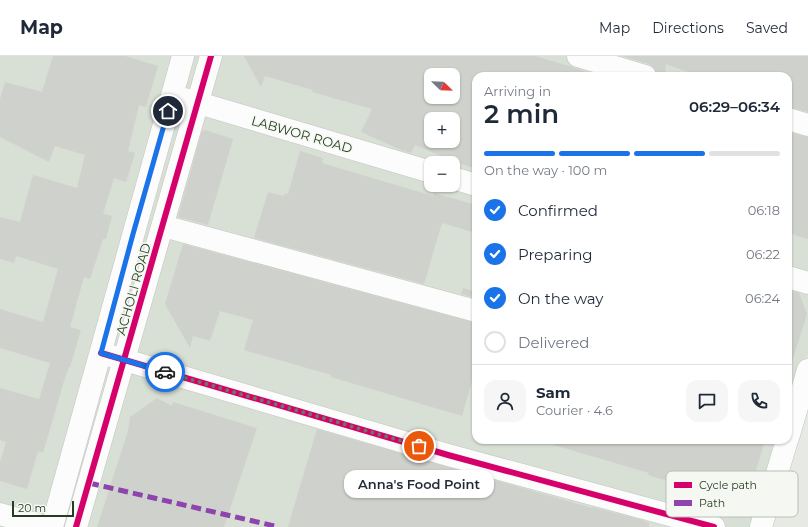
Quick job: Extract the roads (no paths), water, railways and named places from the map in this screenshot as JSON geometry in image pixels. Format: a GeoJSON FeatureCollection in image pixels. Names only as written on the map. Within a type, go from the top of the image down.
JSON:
{"type":"FeatureCollection","features":[{"type":"Feature","properties":{"kind":"street","name":"ACHOLI ROAD"},"geometry":{"type":"LineString","coordinates":[[52,527],[183,56]]}},
{"type":"Feature","properties":{"kind":"street","name":"ACHOLI ROAD"},"geometry":{"type":"LineString","coordinates":[[76,527],[211,56]]}},
{"type":"Feature","properties":{"kind":"street"},"geometry":{"type":"LineString","coordinates":[[578,56],[632,72]]}},
{"type":"Feature","properties":{"kind":"street","name":"LABWOR ROAD"},"geometry":{"type":"LineString","coordinates":[[172,96],[424,170]]}},
{"type":"Feature","properties":{"kind":"street"},"geometry":{"type":"LineString","coordinates":[[792,120],[808,125]]}},
{"type":"Feature","properties":{"kind":"street"},"geometry":{"type":"LineString","coordinates":[[460,180],[472,184]]}},
{"type":"Feature","properties":{"kind":"street"},"geometry":{"type":"LineString","coordinates":[[162,226],[472,310]]}},
{"type":"Feature","properties":{"kind":"street"},"geometry":{"type":"LineString","coordinates":[[792,278],[808,283]]}},
{"type":"Feature","properties":{"kind":"street"},"geometry":{"type":"LineString","coordinates":[[101,353],[448,455],[666,514]]}},
{"type":"Feature","properties":{"kind":"street"},"geometry":{"type":"LineString","coordinates":[[793,403],[808,370]]}},
{"type":"Feature","properties":{"kind":"street"},"geometry":{"type":"LineString","coordinates":[[778,471],[786,444]]}},
{"type":"Feature","properties":{"kind":"street"},"geometry":{"type":"LineString","coordinates":[[0,514],[46,527]]}},
{"type":"Feature","properties":{"kind":"street"},"geometry":{"type":"LineString","coordinates":[[677,517],[714,527]]}},
{"type":"Feature","properties":{"kind":"street"},"geometry":{"type":"LineString","coordinates":[[761,527],[764,517]]}},
{"type":"Feature","properties":{"kind":"place","name":"Anna's Food Point"},"geometry":{"type":"Point","coordinates":[419,446]}}]}
